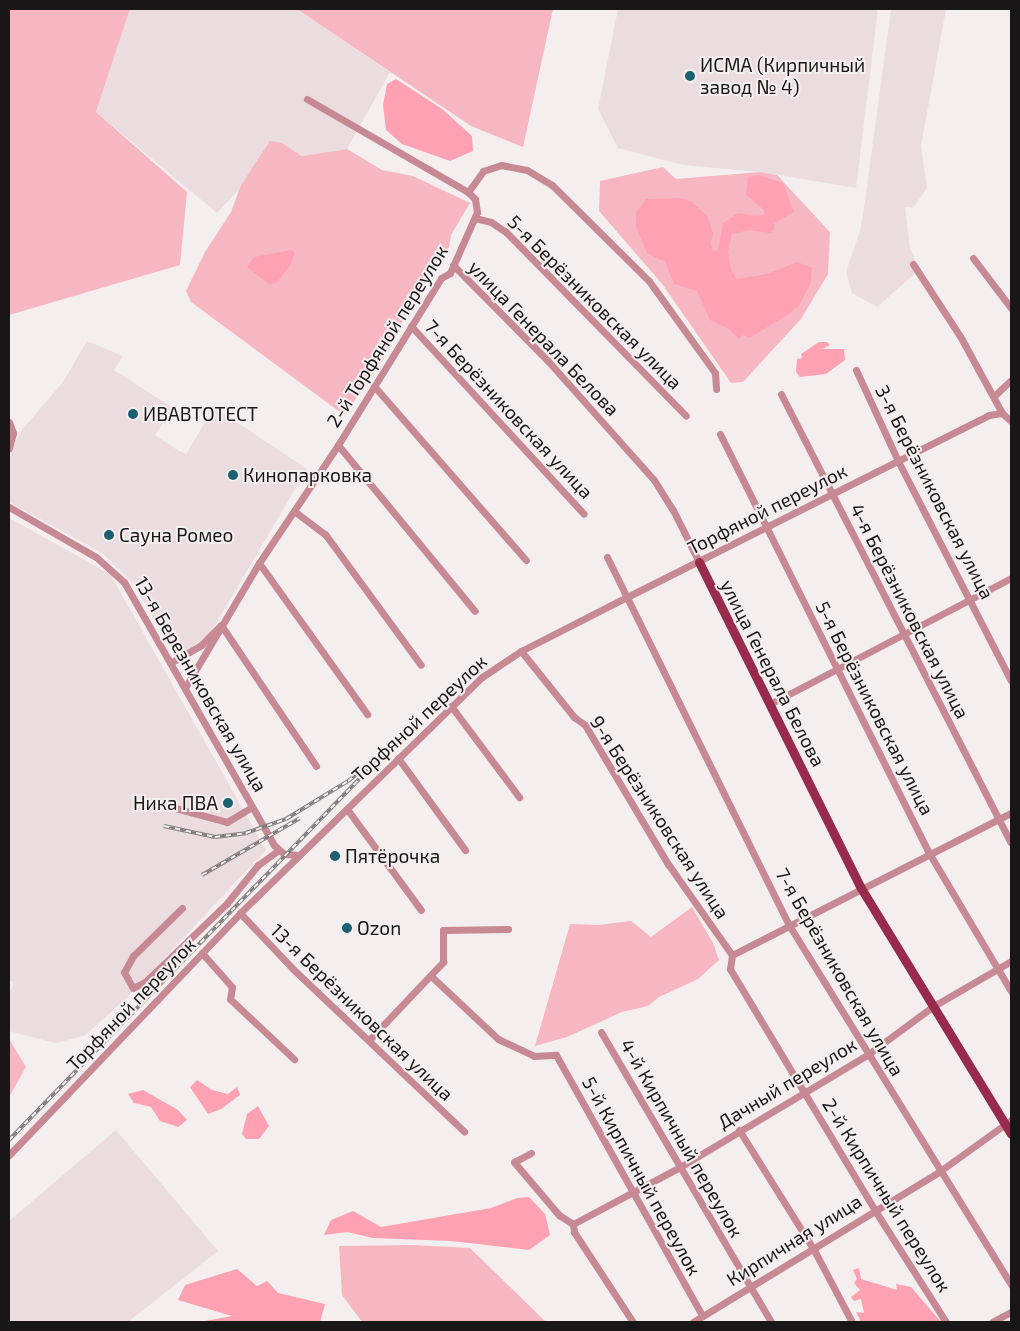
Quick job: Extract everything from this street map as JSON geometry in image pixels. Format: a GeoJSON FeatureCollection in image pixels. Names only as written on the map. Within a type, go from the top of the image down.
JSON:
{"type":"FeatureCollection","features":[{"type":"Feature","properties":{"kind":"main road","name":"улица Генерала Белова"},"geometry":{"type":"LineString","coordinates":[[699,562],[861,888],[932,1007],[1008,1122],[1011,1134]]}},
{"type":"Feature","properties":{"kind":"street"},"geometry":{"type":"LineString","coordinates":[[307,99],[468,192],[477,204],[475,218]]}},
{"type":"Feature","properties":{"kind":"street"},"geometry":{"type":"LineString","coordinates":[[468,192],[483,171],[501,165],[528,170],[552,185],[649,281],[715,373],[716,389]]}},
{"type":"Feature","properties":{"kind":"street","name":"2-й Торфяной переулок"},"geometry":{"type":"LineString","coordinates":[[186,686],[259,563],[338,445],[441,278],[450,273],[475,218]]}},
{"type":"Feature","properties":{"kind":"street","name":"5-я Берёзниковская улица"},"geometry":{"type":"LineString","coordinates":[[475,218],[491,222],[506,232],[686,416]]}},
{"type":"Feature","properties":{"kind":"street"},"geometry":{"type":"LineString","coordinates":[[973,258],[1011,308]]}},
{"type":"Feature","properties":{"kind":"street"},"geometry":{"type":"LineString","coordinates":[[913,264],[994,396],[1002,413],[1011,421]]}},
{"type":"Feature","properties":{"kind":"street","name":"улица Генерала Белова"},"geometry":{"type":"LineString","coordinates":[[453,265],[548,361],[654,480],[673,510],[699,562]]}},
{"type":"Feature","properties":{"kind":"street","name":"7-я Берёзниковская улица"},"geometry":{"type":"LineString","coordinates":[[411,326],[584,514]]}},
{"type":"Feature","properties":{"kind":"street","name":"3-я Берёзниковская улица"},"geometry":{"type":"LineString","coordinates":[[856,370],[898,460],[1011,681]]}},
{"type":"Feature","properties":{"kind":"street"},"geometry":{"type":"LineString","coordinates":[[994,396],[1011,380]]}},
{"type":"Feature","properties":{"kind":"street"},"geometry":{"type":"LineString","coordinates":[[374,386],[526,560]]}},
{"type":"Feature","properties":{"kind":"street","name":"4-я Берёзниковская улица"},"geometry":{"type":"LineString","coordinates":[[781,394],[997,820],[1011,843]]}},
{"type":"Feature","properties":{"kind":"street","name":"Торфяной переулок"},"geometry":{"type":"LineString","coordinates":[[9,1155],[240,913],[482,677],[521,651],[627,597],[989,415],[1002,413]]}},
{"type":"Feature","properties":{"kind":"street"},"geometry":{"type":"LineString","coordinates":[[9,422],[14,434],[9,448]]}},
{"type":"Feature","properties":{"kind":"street","name":"5-я Берёзниковская улица"},"geometry":{"type":"LineString","coordinates":[[720,434],[929,853],[1011,991]]}},
{"type":"Feature","properties":{"kind":"street"},"geometry":{"type":"LineString","coordinates":[[338,445],[475,611]]}},
{"type":"Feature","properties":{"kind":"street","name":"13-я Березниковская улица"},"geometry":{"type":"LineString","coordinates":[[9,507],[112,569],[130,590],[278,850]]}},
{"type":"Feature","properties":{"kind":"street"},"geometry":{"type":"LineString","coordinates":[[294,511],[325,534],[421,665]]}},
{"type":"Feature","properties":{"kind":"street","name":"7-я Берёзниковская улица"},"geometry":{"type":"LineString","coordinates":[[607,557],[789,924],[867,1055],[1011,1285]]}},
{"type":"Feature","properties":{"kind":"street"},"geometry":{"type":"LineString","coordinates":[[259,563],[367,714]]}},
{"type":"Feature","properties":{"kind":"street"},"geometry":{"type":"LineString","coordinates":[[770,704],[810,685],[836,667],[904,636],[1011,578]]}},
{"type":"Feature","properties":{"kind":"street"},"geometry":{"type":"LineString","coordinates":[[221,626],[316,766]]}},
{"type":"Feature","properties":{"kind":"street","name":"2-й Торфяной переулок"},"geometry":{"type":"LineString","coordinates":[[172,662],[194,650],[221,626]]}},
{"type":"Feature","properties":{"kind":"street","name":"9-я Берёзниковская улица"},"geometry":{"type":"LineString","coordinates":[[521,651],[574,716],[585,725],[668,864],[732,955]]}},
{"type":"Feature","properties":{"kind":"street"},"geometry":{"type":"LineString","coordinates":[[451,706],[519,797]]}},
{"type":"Feature","properties":{"kind":"street"},"geometry":{"type":"LineString","coordinates":[[398,758],[465,850]]}},
{"type":"Feature","properties":{"kind":"street"},"geometry":{"type":"LineString","coordinates":[[164,804],[227,822],[252,807]]}},
{"type":"Feature","properties":{"kind":"street"},"geometry":{"type":"LineString","coordinates":[[347,809],[421,910]]}},
{"type":"Feature","properties":{"kind":"street"},"geometry":{"type":"LineString","coordinates":[[732,955],[789,924],[1011,813]]}},
{"type":"Feature","properties":{"kind":"street"},"geometry":{"type":"LineString","coordinates":[[182,908],[133,956],[124,972],[132,988],[145,982],[227,903],[258,865],[278,850],[291,856],[300,855]]}},
{"type":"Feature","properties":{"kind":"street","name":"13-я Берёзниковская улица"},"geometry":{"type":"LineString","coordinates":[[240,913],[292,970],[369,1040],[464,1131]]}},
{"type":"Feature","properties":{"kind":"street"},"geometry":{"type":"LineString","coordinates":[[369,1040],[443,962],[443,930],[508,929]]}},
{"type":"Feature","properties":{"kind":"street"},"geometry":{"type":"LineString","coordinates":[[202,953],[232,987],[230,999],[294,1060]]}},
{"type":"Feature","properties":{"kind":"street","name":"2-й Кирпичный переулок"},"geometry":{"type":"LineString","coordinates":[[732,955],[730,969],[874,1209],[946,1322]]}},
{"type":"Feature","properties":{"kind":"street","name":"Дачный переулок"},"geometry":{"type":"LineString","coordinates":[[573,1224],[680,1166],[867,1055],[932,1007],[1011,961]]}},
{"type":"Feature","properties":{"kind":"street","name":"5-й Кирпичный переулок"},"geometry":{"type":"LineString","coordinates":[[431,976],[498,1039],[534,1056],[554,1053],[702,1315]]}},
{"type":"Feature","properties":{"kind":"street","name":"4-й Кирпичный переулок"},"geometry":{"type":"LineString","coordinates":[[601,1032],[771,1322]]}},
{"type":"Feature","properties":{"kind":"street","name":"Кирпичная улица"},"geometry":{"type":"LineString","coordinates":[[693,1322],[814,1250],[874,1209],[940,1172],[1008,1122]]}},
{"type":"Feature","properties":{"kind":"street"},"geometry":{"type":"LineString","coordinates":[[739,1130],[814,1250],[852,1322]]}},
{"type":"Feature","properties":{"kind":"street"},"geometry":{"type":"LineString","coordinates":[[531,1152],[514,1162],[559,1215],[573,1224],[574,1232],[633,1322]]}},
{"type":"Feature","properties":{"kind":"street"},"geometry":{"type":"LineString","coordinates":[[992,1322],[1011,1312]]}},
{"type":"Feature","properties":{"kind":"shaded area"},"geometry":{"type":"Polygon","coordinates":[[[9,9],[130,9],[96,112],[187,192],[180,265],[9,315],[9,9]]]}},
{"type":"Feature","properties":{"kind":"shaded area"},"geometry":{"type":"Polygon","coordinates":[[[130,9],[297,9],[390,72],[347,149],[302,156],[282,143],[217,213],[96,112],[130,9]]]}},
{"type":"Feature","properties":{"kind":"shaded area"},"geometry":{"type":"Polygon","coordinates":[[[297,9],[553,9],[523,147],[471,126],[297,9]]]}},
{"type":"Feature","properties":{"kind":"shaded area"},"geometry":{"type":"Polygon","coordinates":[[[618,9],[878,9],[856,188],[760,172],[683,165],[618,148],[598,109],[618,9]]]}},
{"type":"Feature","properties":{"kind":"shaded area"},"geometry":{"type":"Polygon","coordinates":[[[891,9],[946,9],[921,146],[927,188],[913,208],[905,207],[910,248],[919,270],[877,307],[852,293],[846,272],[860,231],[891,9]]]}},
{"type":"Feature","properties":{"kind":"shaded area"},"geometry":{"type":"Polygon","coordinates":[[[396,79],[442,109],[472,136],[473,151],[450,161],[402,144],[386,130],[383,105],[387,84],[396,79]]]}},
{"type":"Feature","properties":{"kind":"shaded area"},"geometry":{"type":"Polygon","coordinates":[[[270,141],[282,143],[302,156],[347,149],[382,170],[413,176],[470,203],[451,235],[449,247],[423,279],[385,357],[344,415],[191,302],[186,291],[205,252],[231,212],[241,185],[270,141]]]}},
{"type":"Feature","properties":{"kind":"shaded area"},"geometry":{"type":"Polygon","coordinates":[[[663,167],[676,179],[760,172],[777,175],[830,232],[828,274],[801,319],[743,382],[731,383],[663,285],[599,211],[600,181],[663,167]]]}},
{"type":"Feature","properties":{"kind":"shaded area"},"geometry":{"type":"Polygon","coordinates":[[[758,175],[783,183],[794,212],[774,223],[774,230],[770,233],[749,230],[732,234],[728,251],[731,270],[737,279],[767,274],[797,262],[812,268],[811,282],[799,306],[750,338],[743,335],[738,339],[729,329],[710,320],[697,291],[674,284],[665,262],[647,253],[636,227],[636,213],[646,199],[678,198],[691,201],[708,217],[713,234],[711,243],[713,250],[718,251],[723,223],[738,213],[755,216],[764,215],[764,210],[746,195],[748,177],[758,175]]]}},
{"type":"Feature","properties":{"kind":"shaded area"},"geometry":{"type":"Polygon","coordinates":[[[292,250],[295,253],[290,266],[277,282],[270,285],[247,267],[254,257],[292,250]]]}},
{"type":"Feature","properties":{"kind":"shaded area"},"geometry":{"type":"Polygon","coordinates":[[[87,341],[123,356],[114,370],[173,408],[155,435],[179,451],[186,454],[214,407],[307,469],[211,632],[185,653],[173,649],[131,581],[102,553],[9,502],[9,456],[21,431],[63,382],[87,341]]]}},
{"type":"Feature","properties":{"kind":"shaded area"},"geometry":{"type":"Polygon","coordinates":[[[819,342],[827,342],[830,345],[822,349],[844,349],[845,360],[826,374],[800,377],[796,372],[797,359],[802,358],[801,354],[819,342]]]}},
{"type":"Feature","properties":{"kind":"shaded area"},"geometry":{"type":"Polygon","coordinates":[[[9,518],[110,574],[266,850],[126,999],[84,1036],[55,1043],[9,1031],[9,995],[14,982],[9,980],[9,518]]]}},
{"type":"Feature","properties":{"kind":"shaded area"},"geometry":{"type":"Polygon","coordinates":[[[692,907],[713,943],[719,960],[698,979],[659,997],[648,1006],[622,1012],[567,1037],[535,1046],[570,924],[598,925],[631,921],[651,937],[692,907]]]}},
{"type":"Feature","properties":{"kind":"shaded area"},"geometry":{"type":"Polygon","coordinates":[[[9,1039],[26,1067],[9,1097],[9,1039]]]}},
{"type":"Feature","properties":{"kind":"shaded area"},"geometry":{"type":"Polygon","coordinates":[[[197,1080],[212,1090],[228,1094],[237,1087],[240,1095],[221,1109],[208,1114],[190,1087],[197,1080]]]}},
{"type":"Feature","properties":{"kind":"shaded area"},"geometry":{"type":"Polygon","coordinates":[[[143,1090],[178,1110],[187,1120],[178,1127],[160,1121],[151,1107],[134,1103],[128,1094],[143,1090]]]}},
{"type":"Feature","properties":{"kind":"shaded area"},"geometry":{"type":"Polygon","coordinates":[[[258,1106],[269,1126],[259,1139],[246,1139],[242,1134],[247,1114],[258,1106]]]}},
{"type":"Feature","properties":{"kind":"shaded area"},"geometry":{"type":"Polygon","coordinates":[[[116,1130],[218,1251],[128,1322],[9,1322],[9,1221],[116,1130]]]}},
{"type":"Feature","properties":{"kind":"shaded area"},"geometry":{"type":"Polygon","coordinates":[[[529,1197],[545,1214],[550,1235],[529,1250],[451,1241],[373,1238],[347,1232],[324,1235],[331,1220],[353,1211],[381,1227],[491,1208],[517,1198],[529,1197]]]}},
{"type":"Feature","properties":{"kind":"shaded area"},"geometry":{"type":"Polygon","coordinates":[[[413,1245],[470,1248],[546,1322],[362,1322],[342,1295],[339,1246],[413,1245]]]}},
{"type":"Feature","properties":{"kind":"shaded area"},"geometry":{"type":"Polygon","coordinates":[[[859,1268],[861,1279],[897,1290],[896,1284],[911,1287],[941,1322],[861,1322],[856,1312],[864,1313],[861,1299],[854,1301],[851,1297],[860,1290],[854,1283],[857,1279],[853,1270],[859,1268]]]}},
{"type":"Feature","properties":{"kind":"shaded area"},"geometry":{"type":"Polygon","coordinates":[[[237,1269],[257,1286],[267,1281],[278,1293],[325,1304],[320,1322],[200,1322],[232,1316],[178,1300],[185,1285],[237,1269]]]}},
{"type":"Feature","properties":{"kind":"railway"},"geometry":{"type":"LineString","coordinates":[[164,826],[215,837],[246,833],[286,819],[348,781],[401,739]]}},
{"type":"Feature","properties":{"kind":"railway"},"geometry":{"type":"LineString","coordinates":[[9,1140],[369,769]]}},
{"type":"Feature","properties":{"kind":"railway"},"geometry":{"type":"LineString","coordinates":[[202,875],[300,818]]}},
{"type":"Feature","properties":{"kind":"place","name":"ИСМА (Кирпичный завод № 4)"},"geometry":{"type":"Point","coordinates":[690,76]}},
{"type":"Feature","properties":{"kind":"place","name":"ИВАВТОТЕСТ"},"geometry":{"type":"Point","coordinates":[133,414]}},
{"type":"Feature","properties":{"kind":"place","name":"Кинопарковка"},"geometry":{"type":"Point","coordinates":[233,475]}},
{"type":"Feature","properties":{"kind":"place","name":"Сауна Ромео"},"geometry":{"type":"Point","coordinates":[109,535]}},
{"type":"Feature","properties":{"kind":"place","name":"Ника ПВА"},"geometry":{"type":"Point","coordinates":[228,803]}},
{"type":"Feature","properties":{"kind":"place","name":"Пятёрочка"},"geometry":{"type":"Point","coordinates":[335,856]}},
{"type":"Feature","properties":{"kind":"place","name":"Ozon"},"geometry":{"type":"Point","coordinates":[347,928]}}]}
